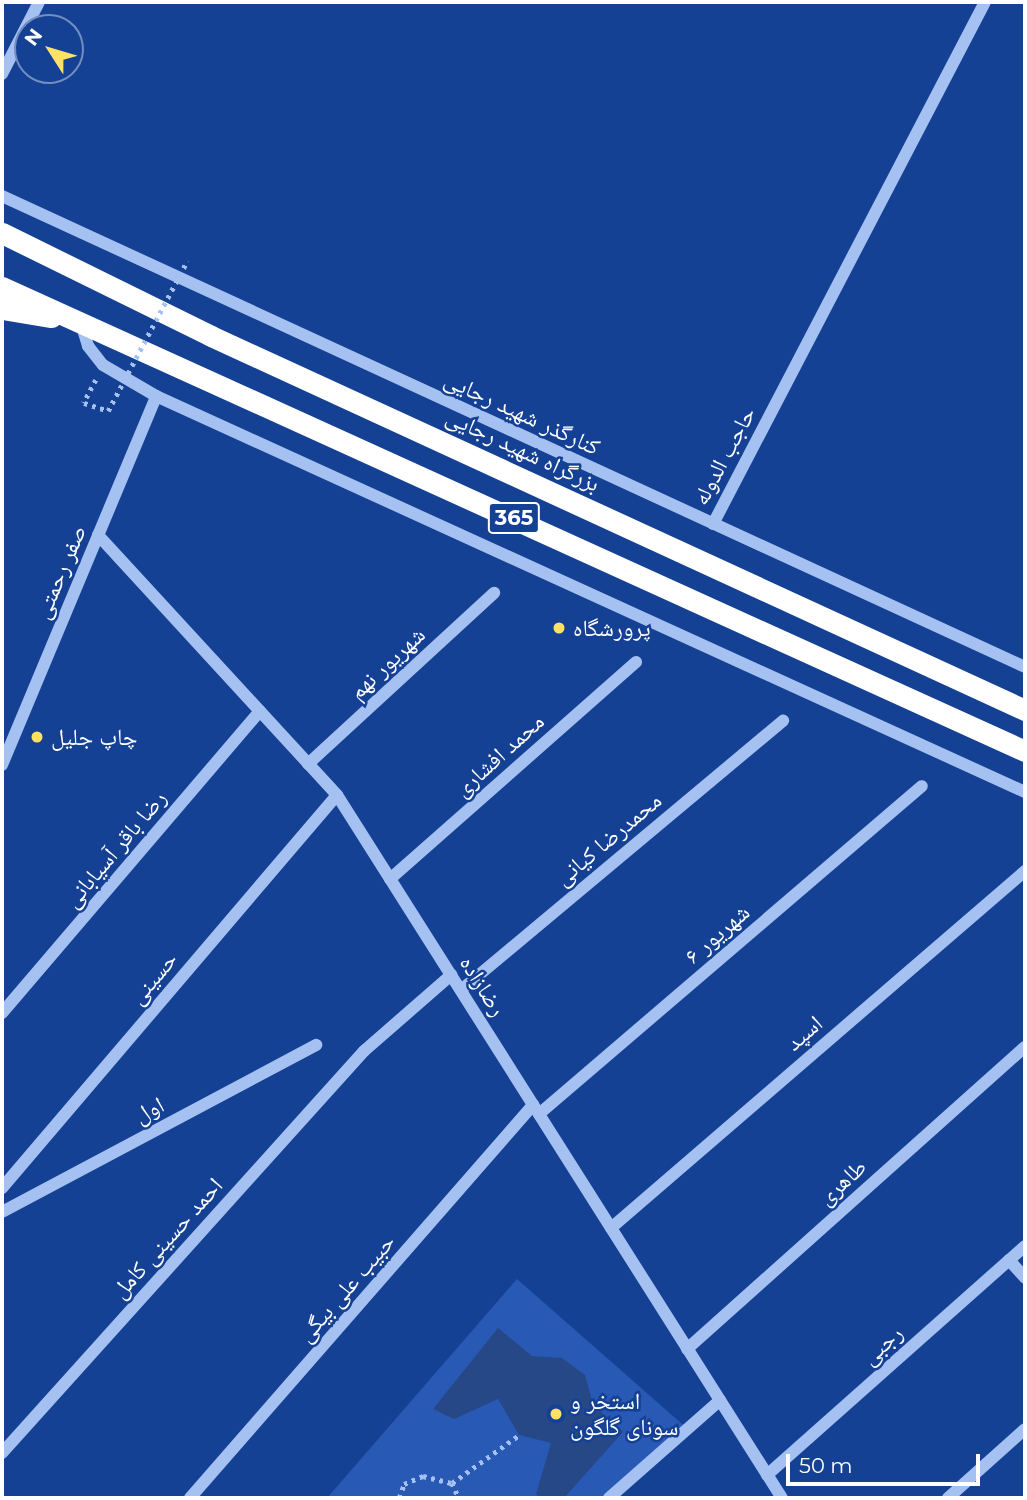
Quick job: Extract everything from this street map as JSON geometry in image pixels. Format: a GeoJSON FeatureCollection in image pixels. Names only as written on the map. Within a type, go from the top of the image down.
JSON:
{"type":"FeatureCollection","features":[{"type":"Feature","properties":{"kind":"highway","name":"بزرگراه شهید رجایی"},"geometry":{"type":"LineString","coordinates":[[2,233],[211,336],[1025,710]]}},
{"type":"Feature","properties":{"kind":"highway","name":"365"},"geometry":{"type":"LineString","coordinates":[[2,287],[1025,751]]}},
{"type":"Feature","properties":{"kind":"highway"},"geometry":{"type":"LineString","coordinates":[[2,309],[80,322]]}},
{"type":"Feature","properties":{"kind":"street"},"geometry":{"type":"LineString","coordinates":[[2,74],[39,2]]}},
{"type":"Feature","properties":{"kind":"street","name":"حاجب الدوله"},"geometry":{"type":"LineString","coordinates":[[713,524],[982,8]]}},
{"type":"Feature","properties":{"kind":"street","name":"کنارگذر شهید رجایی"},"geometry":{"type":"LineString","coordinates":[[2,196],[1025,667]]}},
{"type":"Feature","properties":{"kind":"street"},"geometry":{"type":"LineString","coordinates":[[80,322],[88,346],[103,365],[156,396],[1025,792]]}},
{"type":"Feature","properties":{"kind":"street","name":"صفر رحمتی"},"geometry":{"type":"LineString","coordinates":[[2,765],[156,396]]}},
{"type":"Feature","properties":{"kind":"street","name":"رضازاده"},"geometry":{"type":"LineString","coordinates":[[98,535],[337,795],[782,1498]]}},
{"type":"Feature","properties":{"kind":"street","name":"شهریور نهم"},"geometry":{"type":"LineString","coordinates":[[308,764],[494,593]]}},
{"type":"Feature","properties":{"kind":"street","name":"محمد افشاری"},"geometry":{"type":"LineString","coordinates":[[390,879],[636,662]]}},
{"type":"Feature","properties":{"kind":"street","name":"رضا باقر آسیابانی"},"geometry":{"type":"LineString","coordinates":[[2,1013],[260,711]]}},
{"type":"Feature","properties":{"kind":"street","name":"محمدرضا کیانی"},"geometry":{"type":"LineString","coordinates":[[461,990],[783,721]]}},
{"type":"Feature","properties":{"kind":"street","name":"شهریور ۶"},"geometry":{"type":"LineString","coordinates":[[536,1110],[922,786]]}},
{"type":"Feature","properties":{"kind":"street","name":"حسینی"},"geometry":{"type":"LineString","coordinates":[[2,1188],[337,795]]}},
{"type":"Feature","properties":{"kind":"street","name":"اسپد"},"geometry":{"type":"LineString","coordinates":[[611,1228],[1025,871]]}},
{"type":"Feature","properties":{"kind":"street","name":"احمد حسینی کامل"},"geometry":{"type":"LineString","coordinates":[[2,1453],[364,1051],[451,975]]}},
{"type":"Feature","properties":{"kind":"street","name":"اول"},"geometry":{"type":"LineString","coordinates":[[2,1212],[317,1045]]}},
{"type":"Feature","properties":{"kind":"street","name":"طاهری"},"geometry":{"type":"LineString","coordinates":[[687,1349],[1025,1047]]}},
{"type":"Feature","properties":{"kind":"street","name":"حبیب علی بیگی"},"geometry":{"type":"LineString","coordinates":[[190,1498],[536,1110]]}},
{"type":"Feature","properties":{"kind":"street","name":"رجبی"},"geometry":{"type":"LineString","coordinates":[[767,1475],[1025,1246]]}},
{"type":"Feature","properties":{"kind":"street"},"geometry":{"type":"LineString","coordinates":[[1009,1260],[1025,1278]]}},
{"type":"Feature","properties":{"kind":"street"},"geometry":{"type":"LineString","coordinates":[[609,1498],[720,1400]]}},
{"type":"Feature","properties":{"kind":"street"},"geometry":{"type":"LineString","coordinates":[[948,1498],[1025,1429]]}},
{"type":"Feature","properties":{"kind":"path"},"geometry":{"type":"LineString","coordinates":[[84,403],[108,411],[187,261]]}},
{"type":"Feature","properties":{"kind":"path"},"geometry":{"type":"LineString","coordinates":[[399,1498],[404,1484],[423,1476],[452,1483],[519,1435]]}},
{"type":"Feature","properties":{"kind":"path"},"geometry":{"type":"LineString","coordinates":[[452,1483],[459,1498]]}},
{"type":"Feature","properties":{"kind":"shaded area"},"geometry":{"type":"Polygon","coordinates":[[[517,1279],[690,1431],[617,1498],[327,1498],[517,1279]]]}},
{"type":"Feature","properties":{"kind":"shaded area","name":"استخر و سونای گلگون"},"geometry":{"type":"Polygon","coordinates":[[[498,1328],[532,1356],[562,1358],[585,1375],[593,1404],[623,1432],[564,1498],[541,1498],[536,1494],[551,1443],[519,1435],[498,1399],[454,1419],[433,1409],[498,1328]]]}},
{"type":"Feature","properties":{"kind":"place","name":"پرورشگاه"},"geometry":{"type":"Point","coordinates":[559,628]}},
{"type":"Feature","properties":{"kind":"place","name":"چاپ جلیل"},"geometry":{"type":"Point","coordinates":[37,737]}},
{"type":"Feature","properties":{"kind":"place","name":"استخر و سونای گلگون"},"geometry":{"type":"Point","coordinates":[556,1414]}}]}
